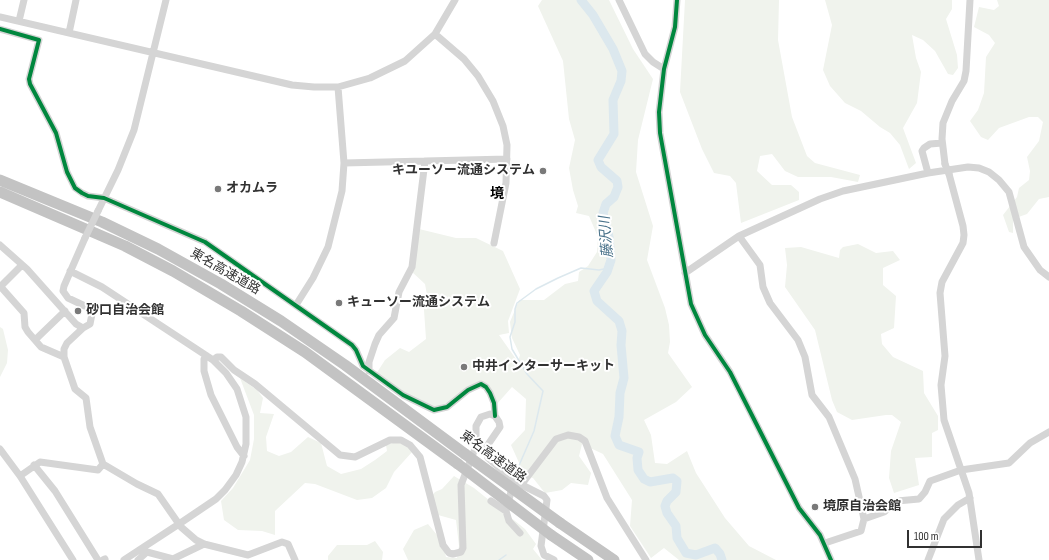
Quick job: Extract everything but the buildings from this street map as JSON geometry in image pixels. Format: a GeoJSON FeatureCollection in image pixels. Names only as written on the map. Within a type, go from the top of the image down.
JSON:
{"type":"FeatureCollection","features":[{"type":"Feature","properties":{"kind":"highway","name":"東名高速道路"},"geometry":{"type":"LineString","coordinates":[[0,180],[102,222],[158,249],[221,284],[281,321],[345,365],[560,523],[614,560]]}},
{"type":"Feature","properties":{"kind":"highway","name":"東名高速道路"},"geometry":{"type":"LineString","coordinates":[[0,192],[125,246],[174,271],[234,307],[305,352],[458,464],[551,535],[588,560]]}},
{"type":"Feature","properties":{"kind":"street"},"geometry":{"type":"LineString","coordinates":[[19,21],[24,0]]}},
{"type":"Feature","properties":{"kind":"street"},"geometry":{"type":"LineString","coordinates":[[69,33],[76,0]]}},
{"type":"Feature","properties":{"kind":"street"},"geometry":{"type":"LineString","coordinates":[[166,0],[134,130],[64,286],[65,294],[68,298],[87,307],[92,314],[90,324],[83,328],[67,343],[64,350],[64,357],[75,389],[86,398],[90,427],[103,464],[137,484],[158,494],[179,524],[196,540],[204,544],[248,555],[282,542],[288,544],[295,560]]}},
{"type":"Feature","properties":{"kind":"street"},"geometry":{"type":"LineString","coordinates":[[0,17],[292,85],[338,87],[354,84],[386,72],[405,61],[435,34],[455,0]]}},
{"type":"Feature","properties":{"kind":"street"},"geometry":{"type":"LineString","coordinates":[[619,0],[645,54],[664,69]]}},
{"type":"Feature","properties":{"kind":"street"},"geometry":{"type":"LineString","coordinates":[[677,0],[675,26],[664,69],[659,112],[660,133],[691,304],[698,323],[730,372],[799,508],[825,543],[831,560]]}},
{"type":"Feature","properties":{"kind":"street"},"geometry":{"type":"LineString","coordinates":[[970,0],[966,71],[964,81],[952,101],[943,123],[942,143],[945,164],[963,226],[964,235],[963,243],[942,282],[941,301],[946,356],[941,385],[944,420],[970,498],[979,560]]}},
{"type":"Feature","properties":{"kind":"street"},"geometry":{"type":"LineString","coordinates":[[0,29],[39,40],[30,84],[56,133],[67,172],[72,183],[82,193],[88,196],[104,198],[205,242],[352,345],[356,350],[363,366],[369,371],[403,395],[434,410],[447,407],[468,390],[481,384],[486,387],[492,398],[495,416],[500,427],[487,446],[486,453],[488,458],[514,481],[544,496],[547,500],[541,546],[544,555],[554,560]]}},
{"type":"Feature","properties":{"kind":"street"},"geometry":{"type":"LineString","coordinates":[[435,34],[464,59],[487,89],[503,126],[507,159],[506,183],[494,243]]}},
{"type":"Feature","properties":{"kind":"street"},"geometry":{"type":"LineString","coordinates":[[296,305],[313,278],[328,247],[342,191],[344,163],[338,87]]}},
{"type":"Feature","properties":{"kind":"street"},"geometry":{"type":"LineString","coordinates":[[928,173],[922,151],[930,144],[942,143]]}},
{"type":"Feature","properties":{"kind":"street"},"geometry":{"type":"LineString","coordinates":[[344,163],[507,159]]}},
{"type":"Feature","properties":{"kind":"street"},"geometry":{"type":"LineString","coordinates":[[369,371],[369,362],[378,336],[394,318],[399,292],[412,267],[425,161]]}},
{"type":"Feature","properties":{"kind":"street"},"geometry":{"type":"LineString","coordinates":[[685,273],[739,236],[820,199],[843,191],[928,173],[968,167],[979,168],[999,180],[1009,192],[1024,247],[1036,266],[1049,277]]}},
{"type":"Feature","properties":{"kind":"street"},"geometry":{"type":"LineString","coordinates":[[739,236],[760,265],[763,287],[770,303],[798,340],[802,350],[812,395],[829,417],[852,468],[864,519],[863,526],[858,533],[825,543]]}},
{"type":"Feature","properties":{"kind":"street"},"geometry":{"type":"LineString","coordinates":[[0,245],[22,265],[76,324],[83,328]]}},
{"type":"Feature","properties":{"kind":"street"},"geometry":{"type":"LineString","coordinates":[[22,265],[0,287],[24,313],[25,327],[41,347],[64,357]]}},
{"type":"Feature","properties":{"kind":"street"},"geometry":{"type":"LineString","coordinates":[[70,271],[102,287],[213,360],[232,381],[241,399],[246,417],[247,430],[244,456],[236,475],[225,490],[146,550],[138,560]]}},
{"type":"Feature","properties":{"kind":"street"},"geometry":{"type":"LineString","coordinates":[[35,340],[65,311]]}},
{"type":"Feature","properties":{"kind":"street"},"geometry":{"type":"LineString","coordinates":[[206,356],[204,361],[204,370],[211,395],[237,447],[244,456]]}},
{"type":"Feature","properties":{"kind":"street"},"geometry":{"type":"LineString","coordinates":[[213,360],[221,357],[234,370],[255,384],[340,455],[355,457],[390,440],[401,440],[410,445],[420,457],[443,545],[453,554],[461,552],[463,548],[461,485],[468,456],[476,446],[478,420],[485,414],[495,416]]}},
{"type":"Feature","properties":{"kind":"street"},"geometry":{"type":"LineString","coordinates":[[864,519],[884,512],[897,501],[919,499],[925,492],[930,481],[961,470],[1010,463],[1030,443],[1049,432]]}},
{"type":"Feature","properties":{"kind":"street"},"geometry":{"type":"LineString","coordinates":[[522,484],[556,439],[568,435],[579,437],[585,441],[607,498],[646,560]]}},
{"type":"Feature","properties":{"kind":"street"},"geometry":{"type":"LineString","coordinates":[[0,449],[20,476],[73,560]]}},
{"type":"Feature","properties":{"kind":"street"},"geometry":{"type":"LineString","coordinates":[[20,476],[34,465],[45,462],[98,470],[103,464]]}},
{"type":"Feature","properties":{"kind":"street"},"geometry":{"type":"LineString","coordinates":[[34,465],[55,491],[102,560]]}},
{"type":"Feature","properties":{"kind":"street"},"geometry":{"type":"LineString","coordinates":[[514,481],[506,511],[508,521],[520,533]]}},
{"type":"Feature","properties":{"kind":"street"},"geometry":{"type":"LineString","coordinates":[[928,560],[944,519],[958,505],[970,498]]}},
{"type":"Feature","properties":{"kind":"street"},"geometry":{"type":"LineString","coordinates":[[491,501],[506,511]]}},
{"type":"Feature","properties":{"kind":"street"},"geometry":{"type":"LineString","coordinates":[[124,560],[146,550],[173,559],[204,544]]}},
{"type":"Feature","properties":{"kind":"shaded area"},"geometry":{"type":"Polygon","coordinates":[[[542,0],[609,0],[633,49],[653,79],[638,140],[636,172],[653,226],[647,260],[665,308],[669,325],[670,342],[668,353],[692,387],[676,402],[644,420],[651,435],[655,463],[667,464],[687,451],[696,473],[725,518],[749,546],[776,560],[679,560],[664,548],[651,558],[630,526],[632,500],[603,454],[582,444],[579,456],[591,473],[588,485],[571,483],[562,490],[545,493],[533,478],[525,476],[511,445],[525,430],[526,399],[512,387],[496,405],[481,381],[450,402],[433,408],[420,402],[376,374],[385,360],[400,348],[409,352],[426,339],[424,310],[427,295],[425,284],[411,271],[419,229],[456,238],[476,238],[503,251],[520,289],[508,321],[509,333],[499,335],[518,362],[520,355],[512,338],[510,322],[519,300],[544,300],[565,284],[578,281],[579,272],[588,266],[597,252],[598,237],[589,216],[576,213],[578,206],[569,168],[575,140],[569,119],[563,61],[538,6],[542,0]]]}},
{"type":"Feature","properties":{"kind":"shaded area"},"geometry":{"type":"Polygon","coordinates":[[[685,0],[779,0],[778,40],[792,117],[807,156],[815,163],[860,175],[858,182],[831,177],[798,177],[785,171],[772,154],[760,156],[757,171],[772,185],[791,185],[799,192],[799,200],[741,223],[736,183],[730,176],[714,173],[702,149],[680,92],[685,0]]]}},
{"type":"Feature","properties":{"kind":"shaded area"},"geometry":{"type":"Polygon","coordinates":[[[825,0],[952,0],[952,9],[946,19],[957,55],[958,68],[953,75],[948,74],[935,51],[923,40],[912,35],[916,58],[921,72],[917,103],[903,128],[916,163],[909,169],[900,145],[890,133],[880,127],[861,111],[845,103],[830,86],[823,70],[832,25],[825,0]]]}},
{"type":"Feature","properties":{"kind":"shaded area"},"geometry":{"type":"Polygon","coordinates":[[[997,0],[1049,0],[1049,197],[1039,199],[1027,214],[1013,219],[1013,233],[1009,232],[1003,215],[1017,197],[1019,188],[1029,180],[1030,171],[1027,157],[1039,141],[1043,122],[1038,117],[1029,117],[999,128],[988,140],[981,137],[970,121],[978,110],[984,93],[986,57],[995,43],[989,35],[974,27],[979,7],[994,10],[999,6],[997,0]]]}},
{"type":"Feature","properties":{"kind":"shaded area"},"geometry":{"type":"Polygon","coordinates":[[[858,244],[876,253],[893,251],[900,260],[883,268],[883,285],[896,296],[894,328],[881,334],[882,344],[893,357],[923,371],[924,393],[938,416],[938,430],[932,433],[932,457],[915,458],[919,485],[894,493],[889,478],[891,451],[901,422],[892,415],[852,420],[837,412],[832,400],[815,330],[785,287],[787,265],[785,248],[801,247],[839,258],[840,250],[843,247],[858,244]]]}},
{"type":"Feature","properties":{"kind":"shaded area"},"geometry":{"type":"Polygon","coordinates":[[[0,327],[3,329],[8,350],[7,363],[0,377],[0,327]]]}},
{"type":"Feature","properties":{"kind":"shaded area"},"geometry":{"type":"Polygon","coordinates":[[[240,378],[257,390],[263,398],[260,413],[274,414],[266,437],[267,451],[279,456],[291,452],[308,437],[321,443],[327,466],[341,474],[361,469],[375,460],[387,451],[386,445],[397,442],[407,445],[413,451],[394,472],[386,488],[372,498],[357,500],[315,484],[305,483],[275,511],[275,535],[262,531],[238,530],[224,520],[221,501],[233,488],[250,460],[254,439],[254,415],[240,378]]]}},
{"type":"Feature","properties":{"kind":"shaded area"},"geometry":{"type":"Polygon","coordinates":[[[454,476],[474,488],[525,529],[536,544],[533,549],[542,560],[408,560],[403,549],[414,530],[428,524],[442,541],[446,557],[457,558],[459,546],[456,520],[438,515],[431,497],[435,492],[442,489],[454,476]]]}},
{"type":"Feature","properties":{"kind":"shaded area"},"geometry":{"type":"Polygon","coordinates":[[[375,541],[383,552],[382,560],[328,560],[328,556],[337,545],[367,545],[375,541]]]}},
{"type":"Feature","properties":{"kind":"waterway","name":"藤沢川"},"geometry":{"type":"LineString","coordinates":[[581,0],[593,15],[613,49],[622,71],[621,81],[613,100],[614,134],[598,160],[601,167],[617,181],[618,187],[614,197],[606,204],[603,213],[609,237],[611,260],[607,272],[594,291],[597,301],[619,321],[622,331],[621,345],[624,378],[620,393],[619,417],[615,436],[619,445],[639,452],[637,458],[638,470],[644,479],[650,482],[673,478],[677,481],[676,492],[667,501],[665,506],[667,513],[676,526],[677,538],[686,553],[696,555],[715,548],[720,554],[722,560]]}},
{"type":"Feature","properties":{"kind":"waterway"},"geometry":{"type":"LineString","coordinates":[[517,470],[534,431],[543,391],[527,374],[512,349],[510,337],[515,322],[515,309],[517,303],[536,289],[581,268],[599,270],[608,268]]}},
{"type":"Feature","properties":{"kind":"waterway"},"geometry":{"type":"LineString","coordinates":[[499,560],[506,555]]}},
{"type":"Feature","properties":{"kind":"cycle path"},"geometry":{"type":"LineString","coordinates":[[677,0],[675,27],[664,69],[659,112],[660,133],[691,304],[705,335],[730,372],[799,508],[820,535],[831,560]]}},
{"type":"Feature","properties":{"kind":"cycle path"},"geometry":{"type":"LineString","coordinates":[[0,29],[39,40],[29,79],[30,84],[56,133],[67,172],[75,188],[88,196],[104,198],[205,242],[352,345],[356,350],[363,366],[403,395],[434,410],[447,407],[468,390],[481,384],[486,387],[490,393],[494,403],[495,416]]}},
{"type":"Feature","properties":{"kind":"place","name":"キユーソー流通システム"},"geometry":{"type":"Point","coordinates":[543,171]}},
{"type":"Feature","properties":{"kind":"place","name":"オカムラ"},"geometry":{"type":"Point","coordinates":[218,189]}},
{"type":"Feature","properties":{"kind":"place","name":"キューソー流通システム"},"geometry":{"type":"Point","coordinates":[339,303]}},
{"type":"Feature","properties":{"kind":"place","name":"砂口自治会館"},"geometry":{"type":"Point","coordinates":[78,311]}},
{"type":"Feature","properties":{"kind":"place","name":"中井インターサーキット"},"geometry":{"type":"Point","coordinates":[464,367]}},
{"type":"Feature","properties":{"kind":"place","name":"境原自治会館"},"geometry":{"type":"Point","coordinates":[815,507]}},
{"type":"Feature","properties":{"kind":"district","name":"境"},"geometry":{"type":"Point","coordinates":[497,194]}}]}
